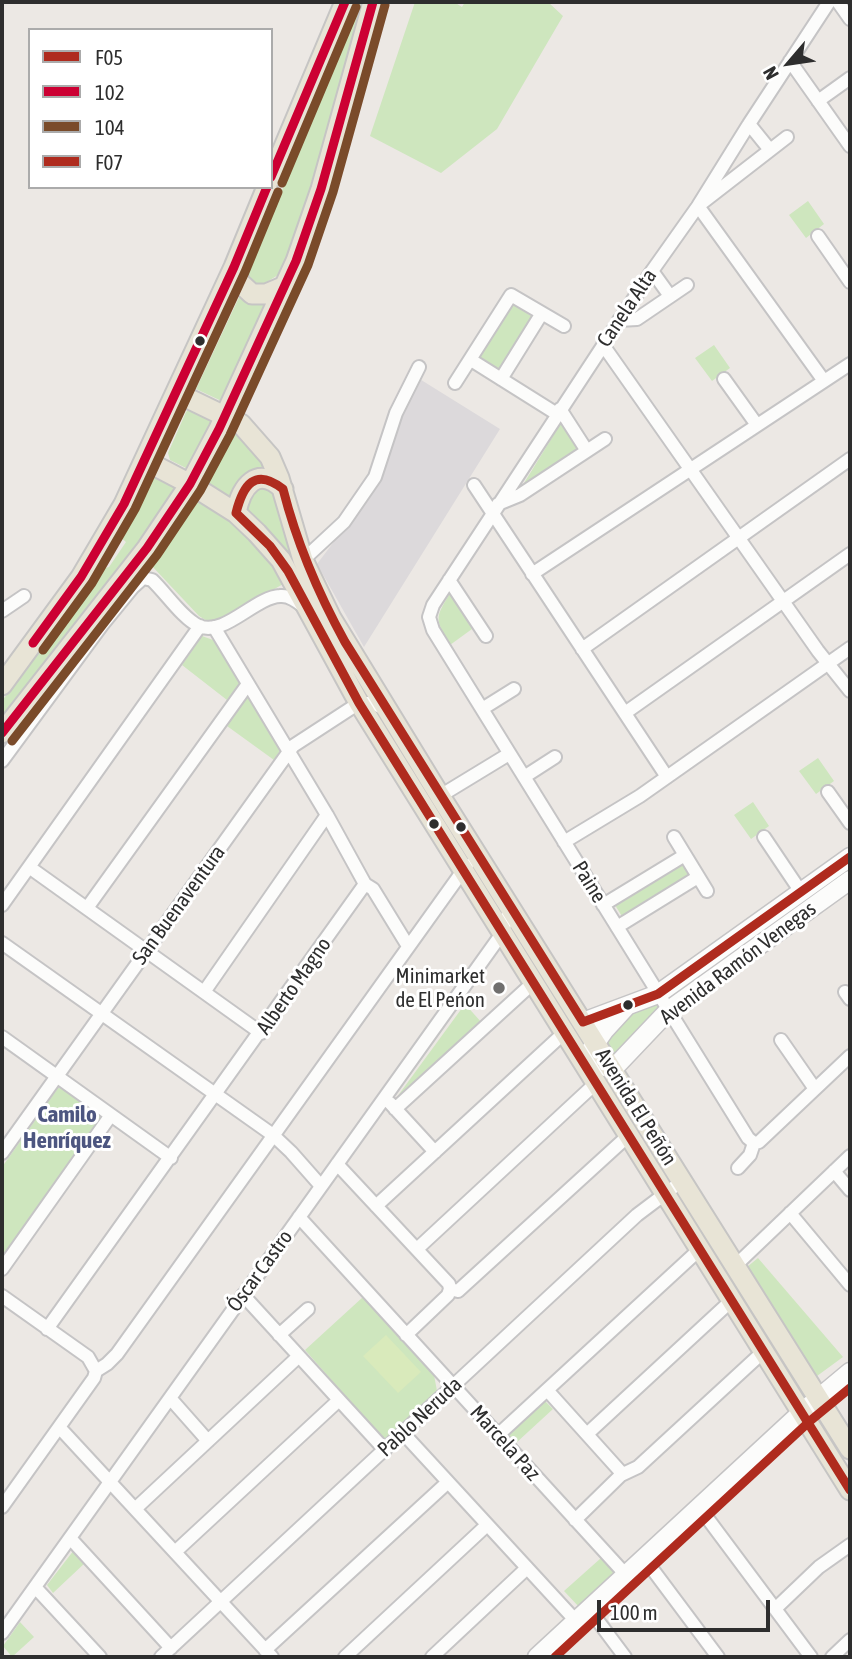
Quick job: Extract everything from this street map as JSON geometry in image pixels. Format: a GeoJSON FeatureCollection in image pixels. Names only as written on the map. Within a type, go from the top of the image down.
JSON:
{"type":"FeatureCollection","features":[{"type":"Feature","properties":{"kind":"main road"},"geometry":{"type":"LineString","coordinates":[[273,173],[345,2]]}},
{"type":"Feature","properties":{"kind":"main road"},"geometry":{"type":"LineString","coordinates":[[2,733],[133,568],[190,484],[226,415],[285,286],[321,189],[373,2]]}},
{"type":"Feature","properties":{"kind":"main road"},"geometry":{"type":"LineString","coordinates":[[2,685],[96,553],[146,461],[266,189]]}},
{"type":"Feature","properties":{"kind":"main road"},"geometry":{"type":"LineString","coordinates":[[234,267],[240,283],[252,294],[266,295],[285,286]]}},
{"type":"Feature","properties":{"kind":"main road","name":"Avenida El Peñón"},"geometry":{"type":"LineString","coordinates":[[177,393],[226,415],[243,426],[264,448],[275,466],[303,560],[331,618],[850,1449]]}},
{"type":"Feature","properties":{"kind":"main road","name":"Avenida El Peñón"},"geometry":{"type":"LineString","coordinates":[[146,461],[236,513],[281,560],[359,704],[850,1490]]}},
{"type":"Feature","properties":{"kind":"main road"},"geometry":{"type":"LineString","coordinates":[[236,513],[243,489],[252,481],[266,479],[283,489]]}},
{"type":"Feature","properties":{"kind":"street","name":"Canela Alta"},"geometry":{"type":"LineString","coordinates":[[429,617],[431,608],[494,509],[698,206],[748,124],[829,2]]}},
{"type":"Feature","properties":{"kind":"street"},"geometry":{"type":"LineString","coordinates":[[838,2],[850,19]]}},
{"type":"Feature","properties":{"kind":"street"},"geometry":{"type":"LineString","coordinates":[[790,61],[850,146]]}},
{"type":"Feature","properties":{"kind":"street"},"geometry":{"type":"LineString","coordinates":[[818,101],[850,78]]}},
{"type":"Feature","properties":{"kind":"street"},"geometry":{"type":"LineString","coordinates":[[748,124],[770,150]]}},
{"type":"Feature","properties":{"kind":"street"},"geometry":{"type":"LineString","coordinates":[[787,137],[698,206],[824,381]]}},
{"type":"Feature","properties":{"kind":"street"},"geometry":{"type":"LineString","coordinates":[[818,236],[850,282]]}},
{"type":"Feature","properties":{"kind":"street"},"geometry":{"type":"LineString","coordinates":[[652,271],[670,296]]}},
{"type":"Feature","properties":{"kind":"street"},"geometry":{"type":"LineString","coordinates":[[619,320],[637,318],[687,285]]}},
{"type":"Feature","properties":{"kind":"street"},"geometry":{"type":"LineString","coordinates":[[455,383],[510,295],[564,326]]}},
{"type":"Feature","properties":{"kind":"street"},"geometry":{"type":"LineString","coordinates":[[501,379],[542,313]]}},
{"type":"Feature","properties":{"kind":"street"},"geometry":{"type":"LineString","coordinates":[[603,345],[783,601],[850,691]]}},
{"type":"Feature","properties":{"kind":"street"},"geometry":{"type":"LineString","coordinates":[[471,360],[559,411],[587,451]]}},
{"type":"Feature","properties":{"kind":"street"},"geometry":{"type":"LineString","coordinates":[[532,574],[850,364]]}},
{"type":"Feature","properties":{"kind":"street"},"geometry":{"type":"LineString","coordinates":[[303,560],[344,522],[375,477],[396,413],[419,367]]}},
{"type":"Feature","properties":{"kind":"street"},"geometry":{"type":"LineString","coordinates":[[724,379],[757,425]]}},
{"type":"Feature","properties":{"kind":"street"},"geometry":{"type":"LineString","coordinates":[[494,509],[605,439]]}},
{"type":"Feature","properties":{"kind":"street"},"geometry":{"type":"LineString","coordinates":[[582,649],[850,459]]}},
{"type":"Feature","properties":{"kind":"street"},"geometry":{"type":"LineString","coordinates":[[474,485],[494,509],[532,574],[667,777]]}},
{"type":"Feature","properties":{"kind":"street"},"geometry":{"type":"LineString","coordinates":[[625,713],[850,554]]}},
{"type":"Feature","properties":{"kind":"street"},"geometry":{"type":"LineString","coordinates":[[2,761],[102,625],[136,583],[146,577],[155,582],[185,614],[207,627],[248,684],[365,884],[373,889],[408,946]]}},
{"type":"Feature","properties":{"kind":"street"},"geometry":{"type":"LineString","coordinates":[[449,580],[486,636]]}},
{"type":"Feature","properties":{"kind":"street"},"geometry":{"type":"LineString","coordinates":[[2,611],[24,596]]}},
{"type":"Feature","properties":{"kind":"street"},"geometry":{"type":"LineString","coordinates":[[2,905],[207,627],[276,596],[292,599],[308,610]]}},
{"type":"Feature","properties":{"kind":"street","name":"Paine"},"geometry":{"type":"LineString","coordinates":[[429,617],[433,630],[509,754],[748,1138],[754,1143]]}},
{"type":"Feature","properties":{"kind":"street"},"geometry":{"type":"LineString","coordinates":[[564,842],[667,777],[850,648]]}},
{"type":"Feature","properties":{"kind":"street"},"geometry":{"type":"LineString","coordinates":[[87,908],[248,684]]}},
{"type":"Feature","properties":{"kind":"street"},"geometry":{"type":"LineString","coordinates":[[482,709],[514,689]]}},
{"type":"Feature","properties":{"kind":"street"},"geometry":{"type":"LineString","coordinates":[[359,704],[372,704],[387,710]]}},
{"type":"Feature","properties":{"kind":"street","name":"San Buenaventura"},"geometry":{"type":"LineString","coordinates":[[2,1153],[289,751],[297,743],[359,704]]}},
{"type":"Feature","properties":{"kind":"street"},"geometry":{"type":"LineString","coordinates":[[440,796],[509,754]]}},
{"type":"Feature","properties":{"kind":"street"},"geometry":{"type":"LineString","coordinates":[[524,777],[555,757]]}},
{"type":"Feature","properties":{"kind":"street"},"geometry":{"type":"LineString","coordinates":[[828,792],[850,823]]}},
{"type":"Feature","properties":{"kind":"street"},"geometry":{"type":"LineString","coordinates":[[204,992],[327,815]]}},
{"type":"Feature","properties":{"kind":"street"},"geometry":{"type":"LineString","coordinates":[[674,837],[707,891]]}},
{"type":"Feature","properties":{"kind":"street"},"geometry":{"type":"LineString","coordinates":[[764,837],[802,892]]}},
{"type":"Feature","properties":{"kind":"street"},"geometry":{"type":"LineString","coordinates":[[2,1507],[94,1378],[96,1371],[117,1354],[476,853]]}},
{"type":"Feature","properties":{"kind":"street"},"geometry":{"type":"LineString","coordinates":[[603,905],[685,855]]}},
{"type":"Feature","properties":{"kind":"street","name":"Avenida Ramón Venegas"},"geometry":{"type":"LineString","coordinates":[[583,1021],[658,994],[850,857]]}},
{"type":"Feature","properties":{"kind":"street"},"geometry":{"type":"LineString","coordinates":[[29,867],[261,1033]]}},
{"type":"Feature","properties":{"kind":"street"},"geometry":{"type":"LineString","coordinates":[[617,927],[698,877]]}},
{"type":"Feature","properties":{"kind":"street","name":"Avenida Ramón Venegas"},"geometry":{"type":"LineString","coordinates":[[613,1069],[669,1010],[850,880]]}},
{"type":"Feature","properties":{"kind":"street","name":"Alberto Magno"},"geometry":{"type":"LineString","coordinates":[[47,1329],[365,884]]}},
{"type":"Feature","properties":{"kind":"street","name":"Óscar Castro"},"geometry":{"type":"LineString","coordinates":[[2,1633],[503,932],[510,905]]}},
{"type":"Feature","properties":{"kind":"street"},"geometry":{"type":"LineString","coordinates":[[2,943],[273,1135],[321,1186]]}},
{"type":"Feature","properties":{"kind":"street"},"geometry":{"type":"LineString","coordinates":[[395,1109],[534,982]]}},
{"type":"Feature","properties":{"kind":"street","name":"Avenida Ramón Venegas"},"geometry":{"type":"LineString","coordinates":[[583,1061],[626,1007]]}},
{"type":"Feature","properties":{"kind":"street"},"geometry":{"type":"LineString","coordinates":[[376,1206],[565,1032]]}},
{"type":"Feature","properties":{"kind":"street"},"geometry":{"type":"LineString","coordinates":[[2,1037],[171,1157]]}},
{"type":"Feature","properties":{"kind":"street"},"geometry":{"type":"LineString","coordinates":[[781,1040],[815,1089]]}},
{"type":"Feature","properties":{"kind":"street"},"geometry":{"type":"LineString","coordinates":[[738,1168],[750,1155],[754,1143],[760,1142],[850,1056]]}},
{"type":"Feature","properties":{"kind":"street"},"geometry":{"type":"LineString","coordinates":[[583,1061],[613,1069]]}},
{"type":"Feature","properties":{"kind":"street"},"geometry":{"type":"LineString","coordinates":[[416,1249],[596,1083]]}},
{"type":"Feature","properties":{"kind":"street"},"geometry":{"type":"LineString","coordinates":[[384,1098],[435,1152]]}},
{"type":"Feature","properties":{"kind":"street"},"geometry":{"type":"LineString","coordinates":[[2,1269],[111,1115]]}},
{"type":"Feature","properties":{"kind":"street"},"geometry":{"type":"LineString","coordinates":[[450,1290],[458,1291],[629,1135]]}},
{"type":"Feature","properties":{"kind":"street"},"geometry":{"type":"LineString","coordinates":[[736,1265],[850,1156]]}},
{"type":"Feature","properties":{"kind":"street"},"geometry":{"type":"LineString","coordinates":[[337,1164],[449,1284],[449,1295],[406,1335]]}},
{"type":"Feature","properties":{"kind":"street"},"geometry":{"type":"LineString","coordinates":[[834,1171],[850,1190]]}},
{"type":"Feature","properties":{"kind":"street","name":"Pablo Neruda"},"geometry":{"type":"LineString","coordinates":[[161,1657],[637,1215],[682,1181]]}},
{"type":"Feature","properties":{"kind":"street"},"geometry":{"type":"LineString","coordinates":[[790,1213],[850,1285]]}},
{"type":"Feature","properties":{"kind":"street","name":"Marcela Paz"},"geometry":{"type":"LineString","coordinates":[[299,1217],[626,1575]]}},
{"type":"Feature","properties":{"kind":"street"},"geometry":{"type":"LineString","coordinates":[[498,1436],[700,1249]]}},
{"type":"Feature","properties":{"kind":"street"},"geometry":{"type":"LineString","coordinates":[[243,1295],[385,1450]]}},
{"type":"Feature","properties":{"kind":"street"},"geometry":{"type":"LineString","coordinates":[[2,1296],[88,1357],[96,1371]]}},
{"type":"Feature","properties":{"kind":"street"},"geometry":{"type":"LineString","coordinates":[[587,1434],[732,1300]]}},
{"type":"Feature","properties":{"kind":"street"},"geometry":{"type":"LineString","coordinates":[[279,1335],[308,1309]]}},
{"type":"Feature","properties":{"kind":"street"},"geometry":{"type":"LineString","coordinates":[[575,1520],[621,1475],[638,1467],[764,1351]]}},
{"type":"Feature","properties":{"kind":"street"},"geometry":{"type":"LineString","coordinates":[[135,1509],[299,1356]]}},
{"type":"Feature","properties":{"kind":"street"},"geometry":{"type":"LineString","coordinates":[[537,1657],[802,1412],[850,1372]]}},
{"type":"Feature","properties":{"kind":"street"},"geometry":{"type":"LineString","coordinates":[[547,1390],[621,1475]]}},
{"type":"Feature","properties":{"kind":"street"},"geometry":{"type":"LineString","coordinates":[[170,1398],[208,1441]]}},
{"type":"Feature","properties":{"kind":"street"},"geometry":{"type":"LineString","coordinates":[[175,1552],[340,1400]]}},
{"type":"Feature","properties":{"kind":"street"},"geometry":{"type":"LineString","coordinates":[[59,1427],[268,1654],[448,1482]]}},
{"type":"Feature","properties":{"kind":"street"},"geometry":{"type":"LineString","coordinates":[[403,1433],[527,1568],[582,1615],[625,1657]]}},
{"type":"Feature","properties":{"kind":"street"},"geometry":{"type":"LineString","coordinates":[[699,1507],[811,1657]]}},
{"type":"Feature","properties":{"kind":"street"},"geometry":{"type":"LineString","coordinates":[[345,1657],[487,1525]]}},
{"type":"Feature","properties":{"kind":"street"},"geometry":{"type":"LineString","coordinates":[[70,1538],[171,1648]]}},
{"type":"Feature","properties":{"kind":"street"},"geometry":{"type":"LineString","coordinates":[[775,1609],[828,1560],[850,1545]]}},
{"type":"Feature","properties":{"kind":"street"},"geometry":{"type":"LineString","coordinates":[[644,1558],[718,1657]]}},
{"type":"Feature","properties":{"kind":"street"},"geometry":{"type":"LineString","coordinates":[[432,1657],[527,1568]]}},
{"type":"Feature","properties":{"kind":"street"},"geometry":{"type":"LineString","coordinates":[[35,1587],[100,1657]]}},
{"type":"Feature","properties":{"kind":"street"},"geometry":{"type":"LineString","coordinates":[[832,1657],[850,1640]]}},
{"type":"Feature","properties":{"kind":"shaded area"},"geometry":{"type":"Polygon","coordinates":[[[418,378],[500,429],[364,647],[317,564],[377,485],[401,415],[418,378]]]}},
{"type":"Feature","properties":{"kind":"green space"},"geometry":{"type":"Polygon","coordinates":[[[354,2],[364,2],[283,272],[265,283],[254,283],[248,274],[322,92],[354,2]]]}},
{"type":"Feature","properties":{"kind":"green space"},"geometry":{"type":"Polygon","coordinates":[[[415,2],[454,2],[462,7],[465,2],[548,2],[563,16],[497,129],[441,173],[370,136],[415,2]]]}},
{"type":"Feature","properties":{"kind":"green space"},"geometry":{"type":"Polygon","coordinates":[[[808,201],[824,224],[806,238],[789,215],[808,201]]]}},
{"type":"Feature","properties":{"kind":"green space"},"geometry":{"type":"Polygon","coordinates":[[[241,293],[279,296],[228,404],[196,389],[241,293]]]}},
{"type":"Feature","properties":{"kind":"green space"},"geometry":{"type":"Polygon","coordinates":[[[512,303],[534,318],[500,372],[477,360],[512,303]]]}},
{"type":"Feature","properties":{"kind":"green space"},"geometry":{"type":"Polygon","coordinates":[[[714,345],[730,368],[712,381],[695,358],[714,345]]]}},
{"type":"Feature","properties":{"kind":"green space"},"geometry":{"type":"Polygon","coordinates":[[[193,406],[218,419],[195,466],[186,468],[170,460],[168,453],[186,412],[193,406]]]}},
{"type":"Feature","properties":{"kind":"green space"},"geometry":{"type":"Polygon","coordinates":[[[564,418],[581,450],[521,488],[564,418]]]}},
{"type":"Feature","properties":{"kind":"green space"},"geometry":{"type":"Polygon","coordinates":[[[234,431],[246,438],[272,472],[276,502],[301,574],[221,619],[207,621],[199,616],[151,565],[202,496],[234,431]]]}},
{"type":"Feature","properties":{"kind":"green space"},"geometry":{"type":"Polygon","coordinates":[[[151,475],[181,489],[2,728],[2,701],[97,570],[109,567],[126,542],[120,537],[151,475]]]}},
{"type":"Feature","properties":{"kind":"green space"},"geometry":{"type":"Polygon","coordinates":[[[449,595],[452,595],[472,629],[450,645],[439,620],[441,609],[449,595]]]}},
{"type":"Feature","properties":{"kind":"green space"},"geometry":{"type":"Polygon","coordinates":[[[202,636],[213,640],[218,637],[243,679],[227,700],[182,665],[202,636]]]}},
{"type":"Feature","properties":{"kind":"green space"},"geometry":{"type":"Polygon","coordinates":[[[250,693],[283,746],[274,760],[227,726],[250,693]]]}},
{"type":"Feature","properties":{"kind":"green space"},"geometry":{"type":"Polygon","coordinates":[[[818,758],[834,781],[816,794],[799,771],[818,758]]]}},
{"type":"Feature","properties":{"kind":"green space"},"geometry":{"type":"Polygon","coordinates":[[[753,802],[769,826],[751,839],[734,815],[753,802]]]}},
{"type":"Feature","properties":{"kind":"green space"},"geometry":{"type":"Polygon","coordinates":[[[682,864],[690,878],[623,918],[615,905],[682,864]]]}},
{"type":"Feature","properties":{"kind":"green space"},"geometry":{"type":"Polygon","coordinates":[[[850,866],[850,872],[616,1055],[605,1039],[640,1006],[850,866]]]}},
{"type":"Feature","properties":{"kind":"green space"},"geometry":{"type":"Polygon","coordinates":[[[465,1004],[482,1023],[400,1101],[397,1097],[465,1004]]]}},
{"type":"Feature","properties":{"kind":"green space","name":"Camilo Henríquez"},"geometry":{"type":"Polygon","coordinates":[[[58,1088],[63,1088],[100,1114],[102,1120],[2,1264],[2,1167],[58,1088]]]}},
{"type":"Feature","properties":{"kind":"green space"},"geometry":{"type":"Polygon","coordinates":[[[758,1258],[843,1357],[817,1376],[747,1267],[758,1258]]]}},
{"type":"Feature","properties":{"kind":"green space"},"geometry":{"type":"Polygon","coordinates":[[[363,1297],[434,1375],[437,1391],[384,1440],[305,1350],[363,1297]]]}},
{"type":"Feature","properties":{"kind":"green space"},"geometry":{"type":"Polygon","coordinates":[[[386,1335],[421,1372],[398,1393],[363,1356],[386,1335]]]}},
{"type":"Feature","properties":{"kind":"green space"},"geometry":{"type":"Polygon","coordinates":[[[543,1399],[553,1409],[516,1443],[506,1433],[543,1399]]]}},
{"type":"Feature","properties":{"kind":"green space"},"geometry":{"type":"Polygon","coordinates":[[[74,1550],[86,1562],[53,1593],[47,1585],[74,1550]]]}},
{"type":"Feature","properties":{"kind":"green space"},"geometry":{"type":"Polygon","coordinates":[[[601,1558],[617,1574],[580,1608],[564,1591],[601,1558]]]}},
{"type":"Feature","properties":{"kind":"green space"},"geometry":{"type":"Polygon","coordinates":[[[20,1622],[34,1637],[12,1657],[3,1646],[20,1622]]]}},
{"type":"Feature","properties":{"kind":"transit line","name":"102"},"geometry":{"type":"LineString","coordinates":[[273,172],[345,2]]}},
{"type":"Feature","properties":{"kind":"transit line","name":"102"},"geometry":{"type":"LineString","coordinates":[[2,733],[147,548],[190,484],[219,429],[296,261],[321,189],[373,2]]}},
{"type":"Feature","properties":{"kind":"transit line","name":"104"},"geometry":{"type":"LineString","coordinates":[[12,741],[157,555],[200,491],[230,435],[308,265],[333,192],[385,5]]}},
{"type":"Feature","properties":{"kind":"transit line","name":"104"},"geometry":{"type":"LineString","coordinates":[[282,183],[356,7]]}},
{"type":"Feature","properties":{"kind":"transit line","name":"102"},"geometry":{"type":"LineString","coordinates":[[33,643],[81,577],[124,504],[234,267],[266,189]]}},
{"type":"Feature","properties":{"kind":"transit line","name":"104"},"geometry":{"type":"LineString","coordinates":[[43,650],[92,583],[135,509],[245,272],[278,192]]}},
{"type":"Feature","properties":{"kind":"transit line","name":"F05"},"geometry":{"type":"LineString","coordinates":[[850,857],[658,994],[583,1022],[345,642],[309,568],[283,489],[265,480],[258,480],[252,482],[242,494],[236,513],[270,546],[288,571],[359,703],[850,1490]]}},
{"type":"Feature","properties":{"kind":"transit line","name":"F07"},"geometry":{"type":"LineString","coordinates":[[555,1657],[810,1421],[850,1388]]}},
{"type":"Feature","properties":{"kind":"place","name":"Minimarket de El Peńon"},"geometry":{"type":"Point","coordinates":[499,988]}},
{"type":"Feature","properties":{"kind":"district","name":"Camilo Henríquez"},"geometry":{"type":"Point","coordinates":[67,1128]}}]}
